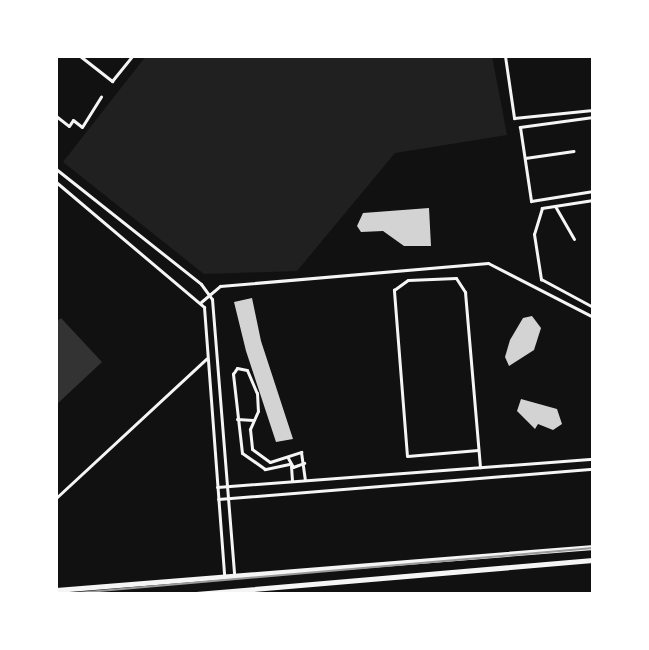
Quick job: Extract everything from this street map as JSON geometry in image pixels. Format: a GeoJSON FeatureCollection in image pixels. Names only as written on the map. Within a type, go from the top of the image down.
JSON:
{"type":"FeatureCollection","features":[{"type":"Feature","properties":{"kind":"main road"},"geometry":{"type":"LineString","coordinates":[[56,590],[593,547]]}},
{"type":"Feature","properties":{"kind":"main road"},"geometry":{"type":"LineString","coordinates":[[457,558],[461,571]]}},
{"type":"Feature","properties":{"kind":"main road"},"geometry":{"type":"LineString","coordinates":[[430,560],[432,574]]}},
{"type":"Feature","properties":{"kind":"main road"},"geometry":{"type":"LineString","coordinates":[[196,594],[593,560]]}},
{"type":"Feature","properties":{"kind":"street"},"geometry":{"type":"LineString","coordinates":[[80,56],[112,81],[132,56]]}},
{"type":"Feature","properties":{"kind":"street"},"geometry":{"type":"LineString","coordinates":[[505,56],[514,118],[593,110]]}},
{"type":"Feature","properties":{"kind":"street"},"geometry":{"type":"LineString","coordinates":[[56,116],[69,126],[73,120],[82,127],[101,97]]}},
{"type":"Feature","properties":{"kind":"street"},"geometry":{"type":"LineString","coordinates":[[593,117],[520,127],[531,201],[593,191]]}},
{"type":"Feature","properties":{"kind":"street"},"geometry":{"type":"LineString","coordinates":[[525,158],[573,151]]}},
{"type":"Feature","properties":{"kind":"street"},"geometry":{"type":"LineString","coordinates":[[56,169],[209,293],[235,576]]}},
{"type":"Feature","properties":{"kind":"street"},"geometry":{"type":"LineString","coordinates":[[56,182],[201,302],[224,577]]}},
{"type":"Feature","properties":{"kind":"street"},"geometry":{"type":"LineString","coordinates":[[593,200],[542,208],[534,234],[541,279],[593,307]]}},
{"type":"Feature","properties":{"kind":"street"},"geometry":{"type":"LineString","coordinates":[[555,206],[574,239]]}},
{"type":"Feature","properties":{"kind":"street"},"geometry":{"type":"LineString","coordinates":[[201,302],[220,286],[488,263],[593,317]]}},
{"type":"Feature","properties":{"kind":"street"},"geometry":{"type":"LineString","coordinates":[[478,450],[407,456],[394,290],[408,280],[456,278],[465,292],[480,467]]}},
{"type":"Feature","properties":{"kind":"street"},"geometry":{"type":"LineString","coordinates":[[56,498],[207,358]]}},
{"type":"Feature","properties":{"kind":"street"},"geometry":{"type":"LineString","coordinates":[[304,463],[271,470],[249,460],[239,446],[233,374],[241,367],[257,393],[250,440],[256,455],[270,462],[288,458],[298,451],[304,463],[305,480]]}},
{"type":"Feature","properties":{"kind":"street"},"geometry":{"type":"LineString","coordinates":[[236,419],[253,420]]}},
{"type":"Feature","properties":{"kind":"street"},"geometry":{"type":"LineString","coordinates":[[288,458],[292,481]]}},
{"type":"Feature","properties":{"kind":"street"},"geometry":{"type":"LineString","coordinates":[[217,487],[593,459]]}},
{"type":"Feature","properties":{"kind":"street"},"geometry":{"type":"LineString","coordinates":[[218,499],[593,469]]}},
{"type":"Feature","properties":{"kind":"street"},"geometry":{"type":"LineString","coordinates":[[395,474],[396,484]]}},
{"type":"Feature","properties":{"kind":"shaded area"},"geometry":{"type":"Polygon","coordinates":[[[146,56],[492,56],[507,135],[395,153],[297,271],[204,274],[63,162],[146,56]]]}},
{"type":"Feature","properties":{"kind":"shaded area"},"geometry":{"type":"Polygon","coordinates":[[[61,318],[102,362],[56,405],[56,322],[61,318]]]}},
{"type":"Feature","properties":{"kind":"building"},"geometry":{"type":"Polygon","coordinates":[[[429,208],[431,246],[404,246],[383,231],[361,232],[357,226],[363,213],[429,208]]]}},
{"type":"Feature","properties":{"kind":"building"},"geometry":{"type":"Polygon","coordinates":[[[252,298],[261,341],[293,439],[276,442],[246,351],[234,302],[252,298]]]}},
{"type":"Feature","properties":{"kind":"building"},"geometry":{"type":"Polygon","coordinates":[[[532,316],[541,328],[534,350],[509,366],[505,357],[510,340],[523,318],[532,316]]]}},
{"type":"Feature","properties":{"kind":"building"},"geometry":{"type":"Polygon","coordinates":[[[521,399],[557,409],[562,424],[553,430],[538,424],[535,429],[517,411],[521,399]]]}},
{"type":"Feature","properties":{"kind":"railway"},"geometry":{"type":"LineString","coordinates":[[65,594],[593,548]]}}]}
